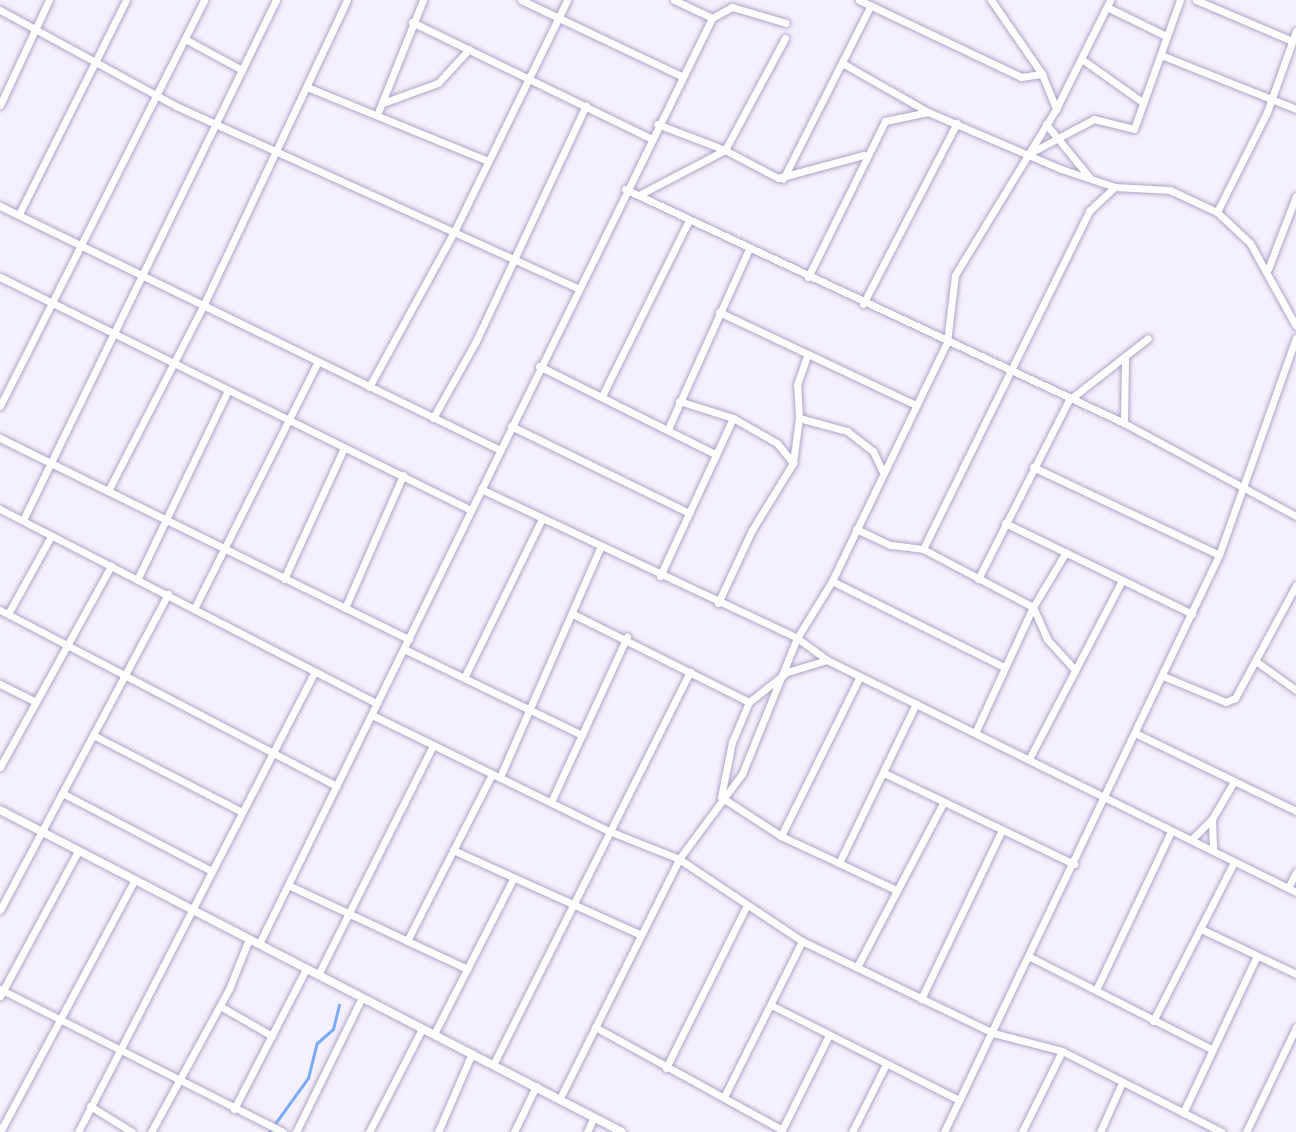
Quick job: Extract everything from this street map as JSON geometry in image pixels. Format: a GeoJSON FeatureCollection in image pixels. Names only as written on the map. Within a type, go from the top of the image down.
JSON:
{"type":"FeatureCollection","features":[{"type":"Feature","properties":{"kind":"street"},"geometry":{"type":"LineString","coordinates":[[0,105],[49,0]]}},
{"type":"Feature","properties":{"kind":"street"},"geometry":{"type":"LineString","coordinates":[[19,214],[126,0]]}},
{"type":"Feature","properties":{"kind":"street"},"geometry":{"type":"LineString","coordinates":[[0,406],[204,0]]}},
{"type":"Feature","properties":{"kind":"street"},"geometry":{"type":"LineString","coordinates":[[23,520],[276,0]]}},
{"type":"Feature","properties":{"kind":"street"},"geometry":{"type":"LineString","coordinates":[[108,491],[203,306],[274,148],[307,87],[347,0]]}},
{"type":"Feature","properties":{"kind":"street"},"geometry":{"type":"LineString","coordinates":[[377,115],[423,0]]}},
{"type":"Feature","properties":{"kind":"street"},"geometry":{"type":"LineString","coordinates":[[521,0],[681,76]]}},
{"type":"Feature","properties":{"kind":"street"},"geometry":{"type":"LineString","coordinates":[[369,387],[454,232],[486,160],[567,0]]}},
{"type":"Feature","properties":{"kind":"street"},"geometry":{"type":"LineString","coordinates":[[674,0],[712,18]]}},
{"type":"Feature","properties":{"kind":"street"},"geometry":{"type":"LineString","coordinates":[[859,0],[1014,74],[1029,78],[1042,74]]}},
{"type":"Feature","properties":{"kind":"street"},"geometry":{"type":"LineString","coordinates":[[991,0],[1042,74],[1056,109]]}},
{"type":"Feature","properties":{"kind":"street"},"geometry":{"type":"LineString","coordinates":[[1030,153],[1094,119],[1134,129],[1161,55],[1164,35],[1180,0]]}},
{"type":"Feature","properties":{"kind":"street"},"geometry":{"type":"LineString","coordinates":[[1196,0],[1292,41]]}},
{"type":"Feature","properties":{"kind":"street"},"geometry":{"type":"LineString","coordinates":[[560,1098],[679,859],[721,797],[742,774],[766,710],[787,672],[797,638],[832,581],[882,470],[947,342],[955,275],[1056,109],[1083,60],[1108,4],[1164,35]]}},
{"type":"Feature","properties":{"kind":"street"},"geometry":{"type":"LineString","coordinates":[[259,944],[625,189],[712,18],[732,7],[786,23]]}},
{"type":"Feature","properties":{"kind":"street"},"geometry":{"type":"LineString","coordinates":[[783,179],[870,7]]}},
{"type":"Feature","properties":{"kind":"street"},"geometry":{"type":"LineString","coordinates":[[0,10],[215,123],[578,288]]}},
{"type":"Feature","properties":{"kind":"street"},"geometry":{"type":"LineString","coordinates":[[412,22],[650,138]]}},
{"type":"Feature","properties":{"kind":"street"},"geometry":{"type":"LineString","coordinates":[[1217,212],[1272,99],[1296,31]]}},
{"type":"Feature","properties":{"kind":"street"},"geometry":{"type":"LineString","coordinates":[[639,195],[725,150],[785,38]]}},
{"type":"Feature","properties":{"kind":"street"},"geometry":{"type":"LineString","coordinates":[[185,39],[242,70]]}},
{"type":"Feature","properties":{"kind":"street"},"geometry":{"type":"LineString","coordinates":[[383,103],[438,83],[469,49]]}},
{"type":"Feature","properties":{"kind":"street"},"geometry":{"type":"LineString","coordinates":[[1161,55],[1296,109]]}},
{"type":"Feature","properties":{"kind":"street"},"geometry":{"type":"LineString","coordinates":[[1083,60],[1142,102]]}},
{"type":"Feature","properties":{"kind":"street"},"geometry":{"type":"LineString","coordinates":[[842,63],[928,112],[1092,179],[1115,187],[1170,190],[1217,212],[1250,243],[1268,269],[1296,326]]}},
{"type":"Feature","properties":{"kind":"street"},"geometry":{"type":"LineString","coordinates":[[307,87],[486,160]]}},
{"type":"Feature","properties":{"kind":"street"},"geometry":{"type":"LineString","coordinates":[[433,418],[476,341],[512,257],[586,105]]}},
{"type":"Feature","properties":{"kind":"street"},"geometry":{"type":"LineString","coordinates":[[808,277],[864,155],[885,121],[928,112]]}},
{"type":"Feature","properties":{"kind":"street"},"geometry":{"type":"LineString","coordinates":[[863,304],[957,123]]}},
{"type":"Feature","properties":{"kind":"street"},"geometry":{"type":"LineString","coordinates":[[657,124],[725,150],[783,179],[864,155]]}},
{"type":"Feature","properties":{"kind":"street"},"geometry":{"type":"LineString","coordinates":[[1046,124],[1056,140],[1092,179]]}},
{"type":"Feature","properties":{"kind":"street"},"geometry":{"type":"LineString","coordinates":[[923,549],[1008,371],[1094,203],[1115,187]]}},
{"type":"Feature","properties":{"kind":"street"},"geometry":{"type":"LineString","coordinates":[[625,189],[863,304],[1124,423],[1296,516]]}},
{"type":"Feature","properties":{"kind":"street"},"geometry":{"type":"LineString","coordinates":[[1268,269],[1296,196]]}},
{"type":"Feature","properties":{"kind":"street"},"geometry":{"type":"LineString","coordinates":[[0,206],[498,449]]}},
{"type":"Feature","properties":{"kind":"street"},"geometry":{"type":"LineString","coordinates":[[602,396],[689,220]]}},
{"type":"Feature","properties":{"kind":"street"},"geometry":{"type":"LineString","coordinates":[[668,429],[749,249]]}},
{"type":"Feature","properties":{"kind":"street"},"geometry":{"type":"LineString","coordinates":[[0,277],[114,337],[471,510]]}},
{"type":"Feature","properties":{"kind":"street"},"geometry":{"type":"LineString","coordinates":[[719,312],[916,405]]}},
{"type":"Feature","properties":{"kind":"street"},"geometry":{"type":"LineString","coordinates":[[978,579],[1069,400],[1148,338]]}},
{"type":"Feature","properties":{"kind":"street"},"geometry":{"type":"LineString","coordinates":[[944,1132],[1030,957],[1103,798],[1137,734],[1219,555],[1296,338]]}},
{"type":"Feature","properties":{"kind":"street"},"geometry":{"type":"LineString","coordinates":[[718,603],[758,519],[793,463],[799,418],[797,385],[807,356]]}},
{"type":"Feature","properties":{"kind":"street"},"geometry":{"type":"LineString","coordinates":[[1124,423],[1125,358]]}},
{"type":"Feature","properties":{"kind":"street"},"geometry":{"type":"LineString","coordinates":[[194,609],[317,363]]}},
{"type":"Feature","properties":{"kind":"street"},"geometry":{"type":"LineString","coordinates":[[539,366],[715,454]]}},
{"type":"Feature","properties":{"kind":"street"},"geometry":{"type":"LineString","coordinates":[[138,578],[227,392]]}},
{"type":"Feature","properties":{"kind":"street"},"geometry":{"type":"LineString","coordinates":[[679,401],[733,418],[777,443],[793,463]]}},
{"type":"Feature","properties":{"kind":"street"},"geometry":{"type":"LineString","coordinates":[[660,576],[733,418]]}},
{"type":"Feature","properties":{"kind":"street"},"geometry":{"type":"LineString","coordinates":[[799,418],[847,431],[873,451],[882,470]]}},
{"type":"Feature","properties":{"kind":"street"},"geometry":{"type":"LineString","coordinates":[[511,426],[689,513]]}},
{"type":"Feature","properties":{"kind":"street"},"geometry":{"type":"LineString","coordinates":[[0,438],[409,639]]}},
{"type":"Feature","properties":{"kind":"street"},"geometry":{"type":"LineString","coordinates":[[284,579],[344,448]]}},
{"type":"Feature","properties":{"kind":"street"},"geometry":{"type":"LineString","coordinates":[[1033,467],[1219,555]]}},
{"type":"Feature","properties":{"kind":"street"},"geometry":{"type":"LineString","coordinates":[[345,608],[403,475]]}},
{"type":"Feature","properties":{"kind":"street"},"geometry":{"type":"LineString","coordinates":[[481,489],[600,548],[797,638],[827,660],[1296,892]]}},
{"type":"Feature","properties":{"kind":"street"},"geometry":{"type":"LineString","coordinates":[[0,509],[377,704]]}},
{"type":"Feature","properties":{"kind":"street"},"geometry":{"type":"LineString","coordinates":[[464,678],[542,519]]}},
{"type":"Feature","properties":{"kind":"street"},"geometry":{"type":"LineString","coordinates":[[1005,523],[1192,614]]}},
{"type":"Feature","properties":{"kind":"street"},"geometry":{"type":"LineString","coordinates":[[856,529],[891,545],[923,549],[1033,607],[1047,639],[1075,670]]}},
{"type":"Feature","properties":{"kind":"street"},"geometry":{"type":"LineString","coordinates":[[8,614],[51,536]]}},
{"type":"Feature","properties":{"kind":"street"},"geometry":{"type":"LineString","coordinates":[[407,941],[530,710],[600,548]]}},
{"type":"Feature","properties":{"kind":"street"},"geometry":{"type":"LineString","coordinates":[[975,733],[1033,607],[1066,552]]}},
{"type":"Feature","properties":{"kind":"street"},"geometry":{"type":"LineString","coordinates":[[1,761],[111,566]]}},
{"type":"Feature","properties":{"kind":"street"},"geometry":{"type":"LineString","coordinates":[[1029,759],[1122,580]]}},
{"type":"Feature","properties":{"kind":"street"},"geometry":{"type":"LineString","coordinates":[[832,581],[1004,667]]}},
{"type":"Feature","properties":{"kind":"street"},"geometry":{"type":"LineString","coordinates":[[1163,676],[1230,701],[1257,662],[1296,585]]}},
{"type":"Feature","properties":{"kind":"street"},"geometry":{"type":"LineString","coordinates":[[0,910],[168,594]]}},
{"type":"Feature","properties":{"kind":"street"},"geometry":{"type":"LineString","coordinates":[[0,610],[337,786]]}},
{"type":"Feature","properties":{"kind":"street"},"geometry":{"type":"LineString","coordinates":[[573,614],[627,637],[749,702]]}},
{"type":"Feature","properties":{"kind":"street"},"geometry":{"type":"LineString","coordinates":[[551,802],[627,637]]}},
{"type":"Feature","properties":{"kind":"street"},"geometry":{"type":"LineString","coordinates":[[404,649],[582,735]]}},
{"type":"Feature","properties":{"kind":"street"},"geometry":{"type":"LineString","coordinates":[[721,797],[732,742],[749,702],[787,672],[827,660]]}},
{"type":"Feature","properties":{"kind":"street"},"geometry":{"type":"LineString","coordinates":[[1257,662],[1296,690]]}},
{"type":"Feature","properties":{"kind":"street"},"geometry":{"type":"LineString","coordinates":[[493,1065],[690,672]]}},
{"type":"Feature","properties":{"kind":"street"},"geometry":{"type":"LineString","coordinates":[[78,1132],[118,1047],[192,911],[314,673]]}},
{"type":"Feature","properties":{"kind":"street"},"geometry":{"type":"LineString","coordinates":[[781,836],[860,676]]}},
{"type":"Feature","properties":{"kind":"street"},"geometry":{"type":"LineString","coordinates":[[0,684],[36,702]]}},
{"type":"Feature","properties":{"kind":"street"},"geometry":{"type":"LineString","coordinates":[[839,863],[916,704]]}},
{"type":"Feature","properties":{"kind":"street"},"geometry":{"type":"LineString","coordinates":[[372,715],[609,831],[679,859],[802,941],[993,1033],[1062,1051],[1121,1085],[1222,1132]]}},
{"type":"Feature","properties":{"kind":"street"},"geometry":{"type":"LineString","coordinates":[[1137,734],[1296,811]]}},
{"type":"Feature","properties":{"kind":"street"},"geometry":{"type":"LineString","coordinates":[[93,735],[242,812]]}},
{"type":"Feature","properties":{"kind":"street"},"geometry":{"type":"LineString","coordinates":[[318,975],[433,745]]}},
{"type":"Feature","properties":{"kind":"street"},"geometry":{"type":"LineString","coordinates":[[884,773],[1074,864]]}},
{"type":"Feature","properties":{"kind":"street"},"geometry":{"type":"LineString","coordinates":[[1191,840],[1212,819],[1233,783]]}},
{"type":"Feature","properties":{"kind":"street"},"geometry":{"type":"LineString","coordinates":[[62,793],[212,871]]}},
{"type":"Feature","properties":{"kind":"street"},"geometry":{"type":"LineString","coordinates":[[721,797],[781,836],[896,890]]}},
{"type":"Feature","properties":{"kind":"street"},"geometry":{"type":"LineString","coordinates":[[857,967],[944,801]]}},
{"type":"Feature","properties":{"kind":"street"},"geometry":{"type":"LineString","coordinates":[[0,810],[622,1132]]}},
{"type":"Feature","properties":{"kind":"street"},"geometry":{"type":"LineString","coordinates":[[1212,819],[1213,851]]}},
{"type":"Feature","properties":{"kind":"street"},"geometry":{"type":"LineString","coordinates":[[921,999],[1002,830]]}},
{"type":"Feature","properties":{"kind":"street"},"geometry":{"type":"LineString","coordinates":[[1096,990],[1171,831]]}},
{"type":"Feature","properties":{"kind":"street"},"geometry":{"type":"LineString","coordinates":[[453,850],[571,907],[641,935]]}},
{"type":"Feature","properties":{"kind":"street"},"geometry":{"type":"LineString","coordinates":[[78,851],[1,992],[62,1019],[283,1132]]}},
{"type":"Feature","properties":{"kind":"street"},"geometry":{"type":"LineString","coordinates":[[1153,1021],[1234,862]]}},
{"type":"Feature","properties":{"kind":"street"},"geometry":{"type":"LineString","coordinates":[[1288,888],[1296,872]]}},
{"type":"Feature","properties":{"kind":"street"},"geometry":{"type":"LineString","coordinates":[[434,1034],[513,879]]}},
{"type":"Feature","properties":{"kind":"street"},"geometry":{"type":"LineString","coordinates":[[0,1132],[134,881]]}},
{"type":"Feature","properties":{"kind":"street"},"geometry":{"type":"LineString","coordinates":[[288,885],[467,969]]}},
{"type":"Feature","properties":{"kind":"street"},"geometry":{"type":"LineString","coordinates":[[666,1068],[747,905]]}},
{"type":"Feature","properties":{"kind":"street"},"geometry":{"type":"LineString","coordinates":[[1201,929],[1296,974]]}},
{"type":"Feature","properties":{"kind":"street"},"geometry":{"type":"LineString","coordinates":[[151,1132],[220,1006],[249,939]]}},
{"type":"Feature","properties":{"kind":"street"},"geometry":{"type":"LineString","coordinates":[[724,1097],[802,941]]}},
{"type":"Feature","properties":{"kind":"street"},"geometry":{"type":"LineString","coordinates":[[1183,1113],[1257,956]]}},
{"type":"Feature","properties":{"kind":"street"},"geometry":{"type":"LineString","coordinates":[[1030,957],[1211,1049]]}},
{"type":"Feature","properties":{"kind":"street"},"geometry":{"type":"LineString","coordinates":[[234,1109],[306,969]]}},
{"type":"Feature","properties":{"kind":"street"},"geometry":{"type":"LineString","coordinates":[[296,1132],[362,997]]}},
{"type":"Feature","properties":{"kind":"street"},"geometry":{"type":"LineString","coordinates":[[771,1005],[959,1100]]}},
{"type":"Feature","properties":{"kind":"street"},"geometry":{"type":"LineString","coordinates":[[220,1006],[272,1036]]}},
{"type":"Feature","properties":{"kind":"street"},"geometry":{"type":"LineString","coordinates":[[595,1027],[781,1131],[829,1035]]}},
{"type":"Feature","properties":{"kind":"street"},"geometry":{"type":"LineString","coordinates":[[1246,1132],[1296,1027]]}},
{"type":"Feature","properties":{"kind":"street"},"geometry":{"type":"LineString","coordinates":[[369,1132],[422,1029]]}},
{"type":"Feature","properties":{"kind":"street"},"geometry":{"type":"LineString","coordinates":[[1022,1132],[1062,1051]]}},
{"type":"Feature","properties":{"kind":"street"},"geometry":{"type":"LineString","coordinates":[[438,1132],[472,1053]]}},
{"type":"Feature","properties":{"kind":"street"},"geometry":{"type":"LineString","coordinates":[[852,1132],[886,1064]]}},
{"type":"Feature","properties":{"kind":"street"},"geometry":{"type":"LineString","coordinates":[[1100,1132],[1121,1085]]}},
{"type":"Feature","properties":{"kind":"street"},"geometry":{"type":"LineString","coordinates":[[514,1132],[536,1086]]}},
{"type":"Feature","properties":{"kind":"street"},"geometry":{"type":"LineString","coordinates":[[90,1106],[132,1132]]}},
{"type":"Feature","properties":{"kind":"street"},"geometry":{"type":"LineString","coordinates":[[587,1132],[594,1117]]}},
{"type":"Feature","properties":{"kind":"waterway"},"geometry":{"type":"LineString","coordinates":[[269,1132],[308,1078],[317,1043],[333,1029],[339,1005]]}}]}
